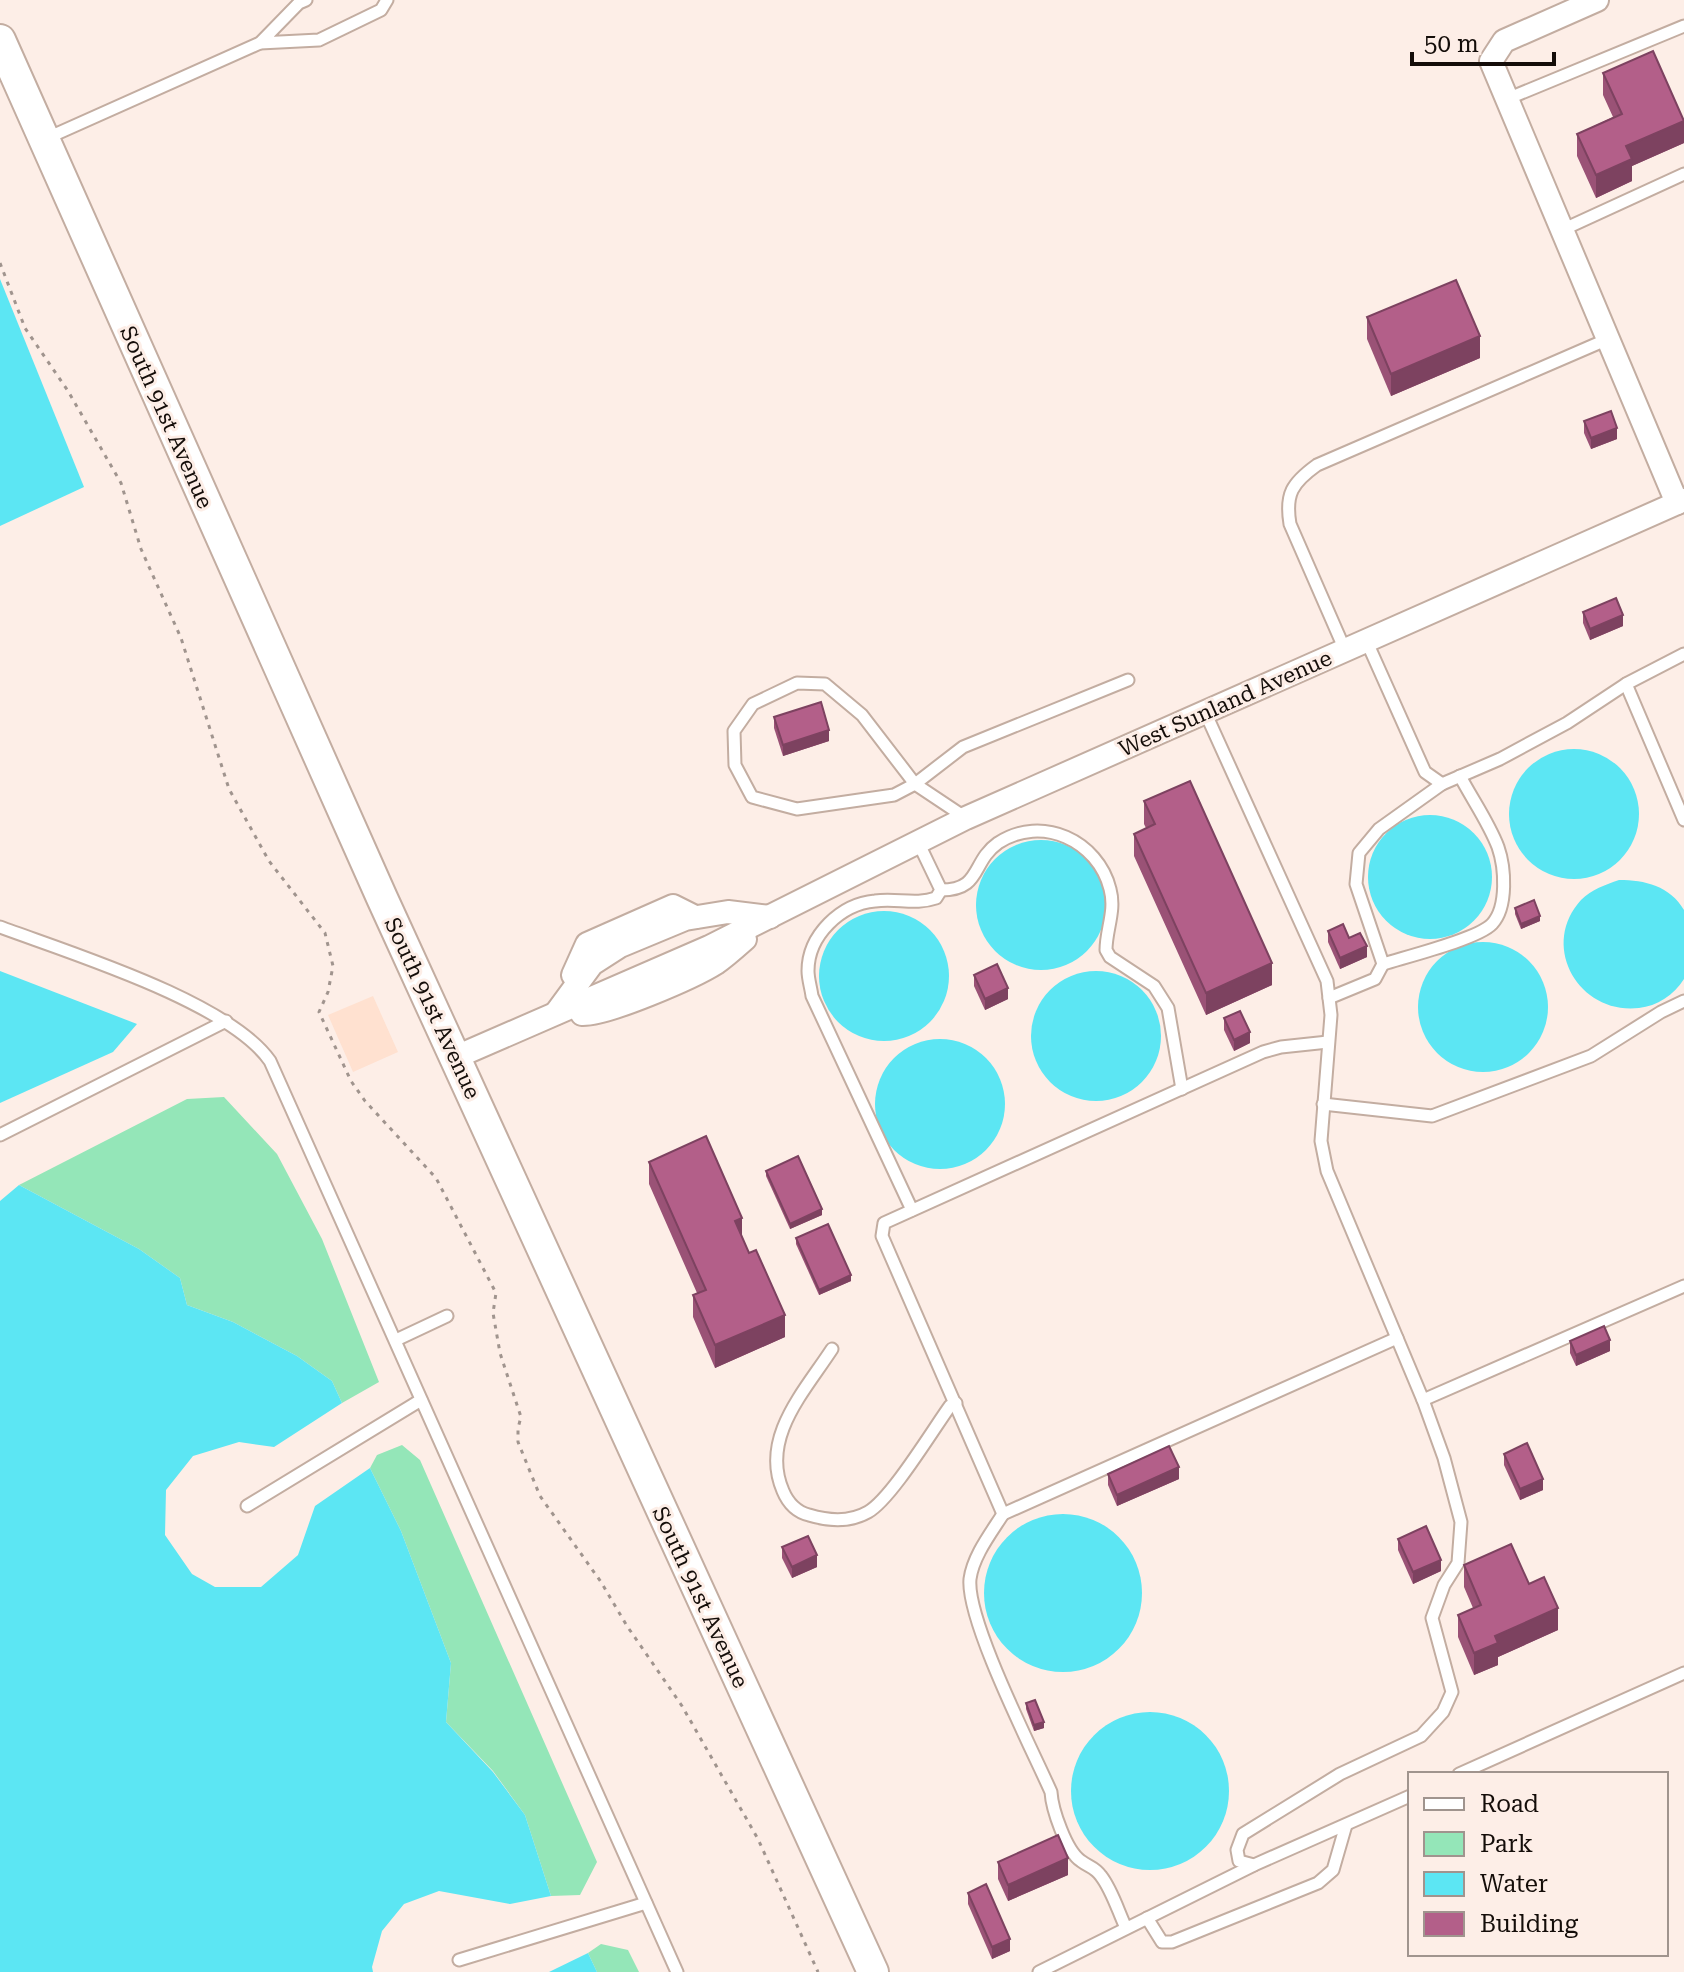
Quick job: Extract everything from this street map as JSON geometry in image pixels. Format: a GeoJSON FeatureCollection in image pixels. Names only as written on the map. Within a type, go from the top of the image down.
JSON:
{"type":"FeatureCollection","features":[{"type":"Feature","properties":{"kind":"main road","name":"South 91st Avenue"},"geometry":{"type":"LineString","coordinates":[[0,40],[456,1057],[873,1972]]}},
{"type":"Feature","properties":{"kind":"street"},"geometry":{"type":"LineString","coordinates":[[1597,0],[1504,41],[1491,61],[1608,339],[1681,502]]}},
{"type":"Feature","properties":{"kind":"street","name":"West Sunland Avenue"},"geometry":{"type":"LineString","coordinates":[[456,1057],[556,1013],[591,1014],[622,1005],[684,978],[716,963],[770,917],[966,818],[1681,502]]}},
{"type":"Feature","properties":{"kind":"street","name":"West Sunland Avenue"},"geometry":{"type":"LineString","coordinates":[[556,1013],[592,964],[604,955],[685,919],[728,912],[770,917]]}},
{"type":"Feature","properties":{"kind":"lane"},"geometry":{"type":"LineString","coordinates":[[260,43],[299,3],[306,0]]}},
{"type":"Feature","properties":{"kind":"lane"},"geometry":{"type":"LineString","coordinates":[[43,140],[260,43],[319,40],[381,10],[387,0]]}},
{"type":"Feature","properties":{"kind":"lane"},"geometry":{"type":"LineString","coordinates":[[1507,99],[1684,26]]}},
{"type":"Feature","properties":{"kind":"lane"},"geometry":{"type":"LineString","coordinates":[[1562,230],[1684,174]]}},
{"type":"Feature","properties":{"kind":"lane"},"geometry":{"type":"LineString","coordinates":[[1345,650],[1290,524],[1287,504],[1292,488],[1302,475],[1317,465],[1608,339]]}},
{"type":"Feature","properties":{"kind":"lane"},"geometry":{"type":"LineString","coordinates":[[1366,640],[1425,772],[1442,784]]}},
{"type":"Feature","properties":{"kind":"lane"},"geometry":{"type":"LineString","coordinates":[[1383,964],[1356,884],[1359,853],[1379,829],[1442,784],[1500,759],[1567,723],[1626,684],[1684,654]]}},
{"type":"Feature","properties":{"kind":"lane"},"geometry":{"type":"LineString","coordinates":[[966,818],[915,784],[862,715],[825,684],[797,683],[753,704],[734,731],[735,765],[752,797],[797,809],[894,795],[915,784],[963,747],[1128,680]]}},
{"type":"Feature","properties":{"kind":"lane"},"geometry":{"type":"LineString","coordinates":[[1626,684],[1684,820]]}},
{"type":"Feature","properties":{"kind":"lane"},"geometry":{"type":"LineString","coordinates":[[1205,712],[1327,981],[1328,1042],[1321,1141],[1327,1171],[1423,1400],[1444,1458],[1461,1522],[1458,1563],[1444,1585],[1432,1618],[1452,1692],[1443,1712],[1421,1736],[1340,1774],[1243,1834],[1237,1850],[1239,1861],[1254,1865]]}},
{"type":"Feature","properties":{"kind":"lane"},"geometry":{"type":"LineString","coordinates":[[1329,998],[1375,979],[1383,964],[1458,941],[1492,925],[1502,905],[1503,873],[1498,847],[1460,776]]}},
{"type":"Feature","properties":{"kind":"lane"},"geometry":{"type":"LineString","coordinates":[[941,890],[956,890],[966,885],[991,848],[1015,835],[1052,832],[1078,843],[1102,868],[1111,890],[1113,917],[1106,950],[1110,957],[1154,986],[1168,1008],[1182,1089]]}},
{"type":"Feature","properties":{"kind":"lane"},"geometry":{"type":"LineString","coordinates":[[918,842],[941,890]]}},
{"type":"Feature","properties":{"kind":"lane"},"geometry":{"type":"LineString","coordinates":[[912,1210],[812,996],[808,969],[816,942],[828,923],[852,905],[877,900],[924,903],[936,898],[941,890]]}},
{"type":"Feature","properties":{"kind":"lane"},"geometry":{"type":"LineString","coordinates":[[0,927],[128,975],[226,1021],[260,1046],[270,1061],[677,1972]]}},
{"type":"Feature","properties":{"kind":"lane"},"geometry":{"type":"LineString","coordinates":[[1323,1104],[1432,1116],[1591,1056],[1684,1001]]}},
{"type":"Feature","properties":{"kind":"lane"},"geometry":{"type":"LineString","coordinates":[[0,1135],[226,1021]]}},
{"type":"Feature","properties":{"kind":"lane"},"geometry":{"type":"LineString","coordinates":[[1003,1514],[882,1236],[884,1223],[1263,1052],[1328,1042]]}},
{"type":"Feature","properties":{"kind":"lane"},"geometry":{"type":"LineString","coordinates":[[1423,1400],[1684,1286]]}},
{"type":"Feature","properties":{"kind":"lane"},"geometry":{"type":"LineString","coordinates":[[396,1340],[447,1316]]}},
{"type":"Feature","properties":{"kind":"lane"},"geometry":{"type":"LineString","coordinates":[[1126,1928],[1104,1879],[1093,1866],[1080,1861],[1073,1853],[1052,1809],[1051,1792],[984,1638],[973,1603],[970,1580],[981,1549],[1003,1514],[1397,1338]]}},
{"type":"Feature","properties":{"kind":"lane"},"geometry":{"type":"LineString","coordinates":[[832,1349],[785,1422],[775,1452],[777,1477],[787,1499],[801,1513],[838,1521],[870,1512],[888,1493],[950,1406],[956,1403]]}},
{"type":"Feature","properties":{"kind":"lane"},"geometry":{"type":"LineString","coordinates":[[247,1506],[421,1400]]}},
{"type":"Feature","properties":{"kind":"lane"},"geometry":{"type":"LineString","coordinates":[[1463,1772],[1684,1673]]}},
{"type":"Feature","properties":{"kind":"lane"},"geometry":{"type":"LineString","coordinates":[[1039,1972],[1254,1865],[1408,1797]]}},
{"type":"Feature","properties":{"kind":"lane"},"geometry":{"type":"LineString","coordinates":[[1147,1918],[1162,1942],[1172,1942],[1318,1883],[1333,1870],[1346,1825]]}},
{"type":"Feature","properties":{"kind":"lane"},"geometry":{"type":"LineString","coordinates":[[459,1960],[646,1903]]}},
{"type":"Feature","properties":{"kind":"path"},"geometry":{"type":"LineString","coordinates":[[0,263],[25,328],[68,391],[121,483],[141,549],[181,638],[229,789],[269,861],[325,933],[333,966],[328,992],[319,1012],[351,1081],[365,1101],[436,1178],[496,1293],[493,1313],[500,1353],[521,1417],[518,1442],[540,1496],[682,1706],[758,1839],[818,1972]]}},
{"type":"Feature","properties":{"kind":"shaded area"},"geometry":{"type":"Polygon","coordinates":[[[373,996],[398,1052],[353,1072],[328,1015],[373,996]]]}},
{"type":"Feature","properties":{"kind":"green space"},"geometry":{"type":"Polygon","coordinates":[[[224,1097],[277,1154],[322,1239],[379,1382],[342,1403],[332,1381],[297,1356],[233,1322],[187,1305],[180,1278],[139,1249],[19,1185],[187,1099],[224,1097]]]}},
{"type":"Feature","properties":{"kind":"green space"},"geometry":{"type":"Polygon","coordinates":[[[402,1445],[420,1460],[597,1862],[580,1895],[551,1896],[525,1815],[493,1771],[446,1722],[451,1663],[401,1531],[370,1468],[377,1455],[402,1445]]]}},
{"type":"Feature","properties":{"kind":"green space"},"geometry":{"type":"Polygon","coordinates":[[[601,1944],[628,1950],[639,1972],[597,1972],[588,1953],[601,1944]]]}},
{"type":"Feature","properties":{"kind":"water"},"geometry":{"type":"Polygon","coordinates":[[[0,279],[84,487],[0,526],[0,279]]]}},
{"type":"Feature","properties":{"kind":"water"},"geometry":{"type":"Polygon","coordinates":[[[1574,749],[1599,754],[1620,768],[1634,789],[1639,814],[1634,839],[1620,860],[1599,874],[1574,879],[1549,874],[1528,860],[1514,839],[1509,814],[1514,789],[1528,768],[1549,754],[1574,749]]]}},
{"type":"Feature","properties":{"kind":"water"},"geometry":{"type":"Polygon","coordinates":[[[1430,815],[1454,820],[1474,833],[1487,853],[1492,877],[1487,901],[1474,921],[1454,934],[1430,939],[1406,934],[1386,921],[1373,901],[1368,877],[1373,853],[1386,833],[1406,820],[1430,815]]]}},
{"type":"Feature","properties":{"kind":"water"},"geometry":{"type":"Polygon","coordinates":[[[1041,840],[1066,845],[1087,859],[1101,880],[1106,905],[1101,930],[1087,951],[1066,965],[1041,970],[1016,965],[995,951],[981,930],[976,905],[981,880],[995,859],[1016,845],[1041,840]]]}},
{"type":"Feature","properties":{"kind":"water"},"geometry":{"type":"Polygon","coordinates":[[[1619,880],[1656,886],[1672,895],[1684,910],[1684,979],[1670,995],[1646,1007],[1618,1007],[1599,1001],[1583,989],[1572,974],[1565,956],[1564,937],[1569,918],[1581,900],[1594,890],[1619,880]]]}},
{"type":"Feature","properties":{"kind":"water"},"geometry":{"type":"Polygon","coordinates":[[[884,911],[909,916],[930,930],[944,951],[949,976],[944,1001],[930,1022],[909,1036],[884,1041],[859,1036],[838,1022],[824,1001],[819,976],[824,951],[838,930],[859,916],[884,911]]]}},
{"type":"Feature","properties":{"kind":"water"},"geometry":{"type":"Polygon","coordinates":[[[1483,942],[1508,947],[1529,961],[1543,982],[1548,1007],[1543,1032],[1529,1053],[1508,1067],[1483,1072],[1458,1067],[1437,1053],[1423,1032],[1418,1007],[1423,982],[1437,961],[1458,947],[1483,942]]]}},
{"type":"Feature","properties":{"kind":"water"},"geometry":{"type":"Polygon","coordinates":[[[0,971],[137,1024],[113,1052],[0,1103],[0,971]]]}},
{"type":"Feature","properties":{"kind":"water"},"geometry":{"type":"Polygon","coordinates":[[[1096,971],[1121,976],[1142,990],[1156,1011],[1161,1036],[1156,1061],[1142,1082],[1121,1096],[1096,1101],[1071,1096],[1050,1082],[1036,1061],[1031,1036],[1036,1011],[1050,990],[1071,976],[1096,971]]]}},
{"type":"Feature","properties":{"kind":"water"},"geometry":{"type":"Polygon","coordinates":[[[940,1039],[965,1044],[986,1058],[1000,1079],[1005,1104],[1000,1129],[986,1150],[965,1164],[940,1169],[915,1164],[894,1150],[880,1129],[875,1104],[880,1079],[894,1058],[915,1044],[940,1039]]]}},
{"type":"Feature","properties":{"kind":"water"},"geometry":{"type":"Polygon","coordinates":[[[19,1185],[139,1249],[180,1278],[187,1305],[233,1322],[297,1356],[332,1381],[342,1403],[274,1447],[239,1442],[193,1456],[166,1490],[165,1535],[192,1574],[215,1587],[261,1587],[298,1555],[315,1506],[370,1468],[401,1531],[451,1663],[446,1722],[493,1772],[525,1815],[551,1896],[510,1904],[439,1891],[404,1904],[382,1931],[373,1972],[0,1972],[0,1201],[19,1185]]]}},
{"type":"Feature","properties":{"kind":"water"},"geometry":{"type":"Polygon","coordinates":[[[1063,1514],[1093,1520],[1119,1537],[1136,1563],[1142,1593],[1136,1623],[1119,1649],[1093,1666],[1063,1672],[1033,1666],[1007,1649],[990,1623],[984,1593],[990,1563],[1007,1537],[1033,1520],[1063,1514]]]}},
{"type":"Feature","properties":{"kind":"water"},"geometry":{"type":"Polygon","coordinates":[[[1150,1712],[1180,1718],[1206,1735],[1223,1761],[1229,1791],[1223,1821],[1206,1847],[1180,1864],[1150,1870],[1120,1864],[1094,1847],[1077,1821],[1071,1791],[1077,1761],[1094,1735],[1120,1718],[1150,1712]]]}},
{"type":"Feature","properties":{"kind":"water"},"geometry":{"type":"Polygon","coordinates":[[[588,1953],[597,1972],[549,1972],[588,1953]]]}},
{"type":"Feature","properties":{"kind":"building"},"geometry":{"type":"Polygon","coordinates":[[[1653,51],[1684,121],[1626,146],[1632,159],[1596,175],[1577,134],[1622,114],[1603,73],[1653,51]]]}},
{"type":"Feature","properties":{"kind":"building"},"geometry":{"type":"Polygon","coordinates":[[[1456,280],[1480,336],[1391,374],[1367,317],[1456,280]]]}},
{"type":"Feature","properties":{"kind":"building"},"geometry":{"type":"Polygon","coordinates":[[[1611,411],[1617,428],[1591,438],[1584,421],[1611,411]]]}},
{"type":"Feature","properties":{"kind":"building"},"geometry":{"type":"Polygon","coordinates":[[[1616,598],[1623,615],[1590,629],[1583,612],[1616,598]]]}},
{"type":"Feature","properties":{"kind":"building"},"geometry":{"type":"Polygon","coordinates":[[[821,702],[829,730],[783,745],[774,717],[821,702]]]}},
{"type":"Feature","properties":{"kind":"building"},"geometry":{"type":"Polygon","coordinates":[[[1190,781],[1272,963],[1206,993],[1134,834],[1155,824],[1144,801],[1190,781]]]}},
{"type":"Feature","properties":{"kind":"building"},"geometry":{"type":"Polygon","coordinates":[[[1534,900],[1540,916],[1521,924],[1515,908],[1534,900]]]}},
{"type":"Feature","properties":{"kind":"building"},"geometry":{"type":"Polygon","coordinates":[[[1343,924],[1349,938],[1360,933],[1367,946],[1340,958],[1328,931],[1343,924]]]}},
{"type":"Feature","properties":{"kind":"building"},"geometry":{"type":"Polygon","coordinates":[[[997,964],[1008,988],[985,999],[974,975],[997,964]]]}},
{"type":"Feature","properties":{"kind":"building"},"geometry":{"type":"Polygon","coordinates":[[[1240,1011],[1250,1032],[1234,1040],[1224,1018],[1240,1011]]]}},
{"type":"Feature","properties":{"kind":"building"},"geometry":{"type":"Polygon","coordinates":[[[706,1136],[742,1218],[735,1221],[749,1253],[756,1250],[785,1315],[715,1345],[693,1295],[706,1290],[649,1162],[706,1136]]]}},
{"type":"Feature","properties":{"kind":"building"},"geometry":{"type":"Polygon","coordinates":[[[798,1156],[822,1209],[790,1224],[766,1171],[798,1156]]]}},
{"type":"Feature","properties":{"kind":"building"},"geometry":{"type":"Polygon","coordinates":[[[828,1224],[851,1275],[819,1290],[796,1238],[828,1224]]]}},
{"type":"Feature","properties":{"kind":"building"},"geometry":{"type":"Polygon","coordinates":[[[1604,1326],[1610,1340],[1576,1355],[1570,1341],[1604,1326]]]}},
{"type":"Feature","properties":{"kind":"building"},"geometry":{"type":"Polygon","coordinates":[[[1527,1443],[1543,1479],[1520,1489],[1504,1454],[1527,1443]]]}},
{"type":"Feature","properties":{"kind":"building"},"geometry":{"type":"Polygon","coordinates":[[[1169,1446],[1179,1467],[1117,1495],[1108,1474],[1169,1446]]]}},
{"type":"Feature","properties":{"kind":"building"},"geometry":{"type":"Polygon","coordinates":[[[1426,1526],[1441,1560],[1413,1572],[1398,1539],[1426,1526]]]}},
{"type":"Feature","properties":{"kind":"building"},"geometry":{"type":"Polygon","coordinates":[[[808,1536],[817,1555],[792,1567],[782,1547],[808,1536]]]}},
{"type":"Feature","properties":{"kind":"building"},"geometry":{"type":"Polygon","coordinates":[[[1511,1544],[1529,1584],[1544,1577],[1558,1608],[1495,1636],[1498,1643],[1474,1653],[1458,1615],[1481,1605],[1464,1565],[1511,1544]]]}},
{"type":"Feature","properties":{"kind":"building"},"geometry":{"type":"Polygon","coordinates":[[[1035,1700],[1044,1722],[1034,1725],[1026,1703],[1035,1700]]]}},
{"type":"Feature","properties":{"kind":"building"},"geometry":{"type":"Polygon","coordinates":[[[1058,1835],[1068,1858],[1008,1885],[998,1862],[1058,1835]]]}},
{"type":"Feature","properties":{"kind":"building"},"geometry":{"type":"Polygon","coordinates":[[[986,1884],[1010,1939],[992,1947],[968,1893],[986,1884]]]}}]}
